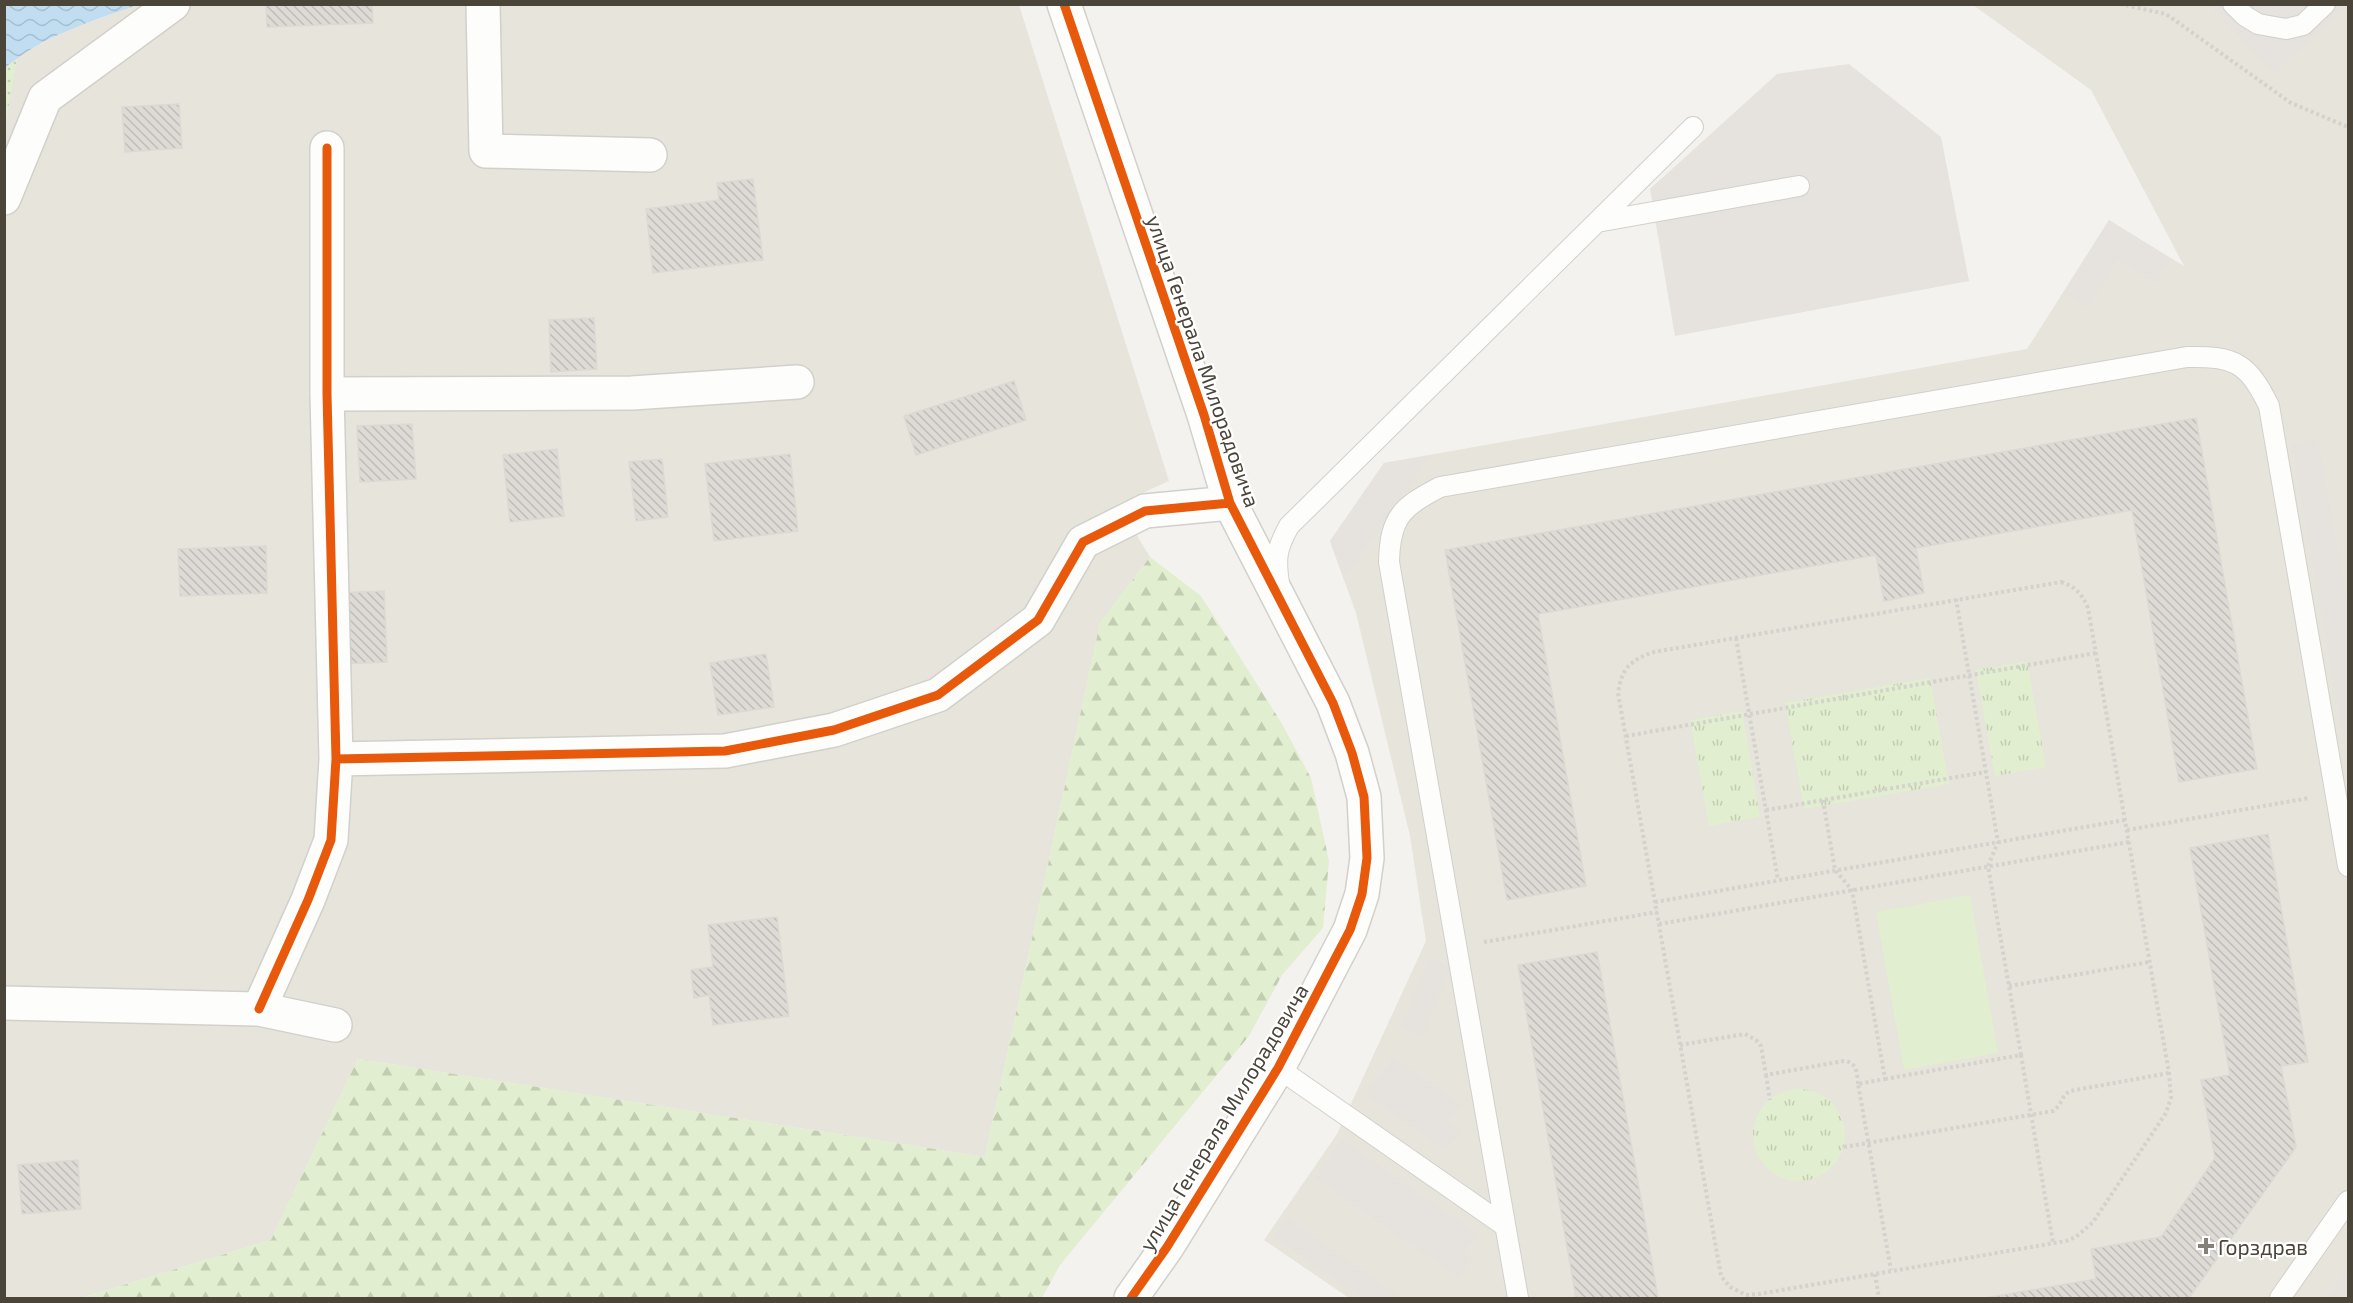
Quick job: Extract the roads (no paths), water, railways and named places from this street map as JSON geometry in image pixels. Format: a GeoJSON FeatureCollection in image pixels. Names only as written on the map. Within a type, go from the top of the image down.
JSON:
{"type":"FeatureCollection","features":[{"type":"Feature","properties":{"kind":"street"},"geometry":{"type":"LineString","coordinates":[[4,198],[45,98],[173,4]]}},
{"type":"Feature","properties":{"kind":"street"},"geometry":{"type":"LineString","coordinates":[[483,4],[486,151],[650,155]]}},
{"type":"Feature","properties":{"kind":"street","name":"улица Генерала Милорадовича"},"geometry":{"type":"LineString","coordinates":[[1064,4],[1204,415],[1230,503],[1333,703],[1352,753],[1364,797],[1367,858],[1362,894],[1350,930],[1278,1068],[1167,1247],[1131,1299]]}},
{"type":"Feature","properties":{"kind":"street"},"geometry":{"type":"LineString","coordinates":[[259,1009],[308,900],[331,840],[336,759],[327,394],[327,148]]}},
{"type":"Feature","properties":{"kind":"street"},"geometry":{"type":"LineString","coordinates":[[327,394],[632,393],[797,382]]}},
{"type":"Feature","properties":{"kind":"street"},"geometry":{"type":"LineString","coordinates":[[336,759],[725,752],[834,730],[938,695],[1038,620],[1083,542],[1145,511],[1230,503]]}},
{"type":"Feature","properties":{"kind":"street"},"geometry":{"type":"LineString","coordinates":[[4,1003],[259,1009],[335,1025]]}},
{"type":"Feature","properties":{"kind":"lane"},"geometry":{"type":"LineString","coordinates":[[2234,4],[2245,16],[2258,24],[2286,28],[2303,26],[2325,4]]}},
{"type":"Feature","properties":{"kind":"lane"},"geometry":{"type":"LineString","coordinates":[[1283,609],[1276,564],[1278,546],[1289,526],[1693,127]]}},
{"type":"Feature","properties":{"kind":"lane"},"geometry":{"type":"LineString","coordinates":[[1597,222],[1799,186]]}},
{"type":"Feature","properties":{"kind":"lane"},"geometry":{"type":"LineString","coordinates":[[1518,1299],[1389,562],[1390,539],[1398,518],[1413,501],[1440,487],[2187,357],[2216,356],[2239,365],[2257,381],[2269,406],[2349,866]]}},
{"type":"Feature","properties":{"kind":"lane"},"geometry":{"type":"LineString","coordinates":[[1278,1068],[1505,1226]]}},
{"type":"Feature","properties":{"kind":"lane"},"geometry":{"type":"LineString","coordinates":[[2280,1299],[2349,1201]]}},
{"type":"Feature","properties":{"kind":"water"},"geometry":{"type":"Polygon","coordinates":[[[5,4],[138,5],[51,38],[5,68],[5,4]]]}},
{"type":"Feature","properties":{"kind":"place","name":"Горздрав"},"geometry":{"type":"Point","coordinates":[2206,1246]}}]}
